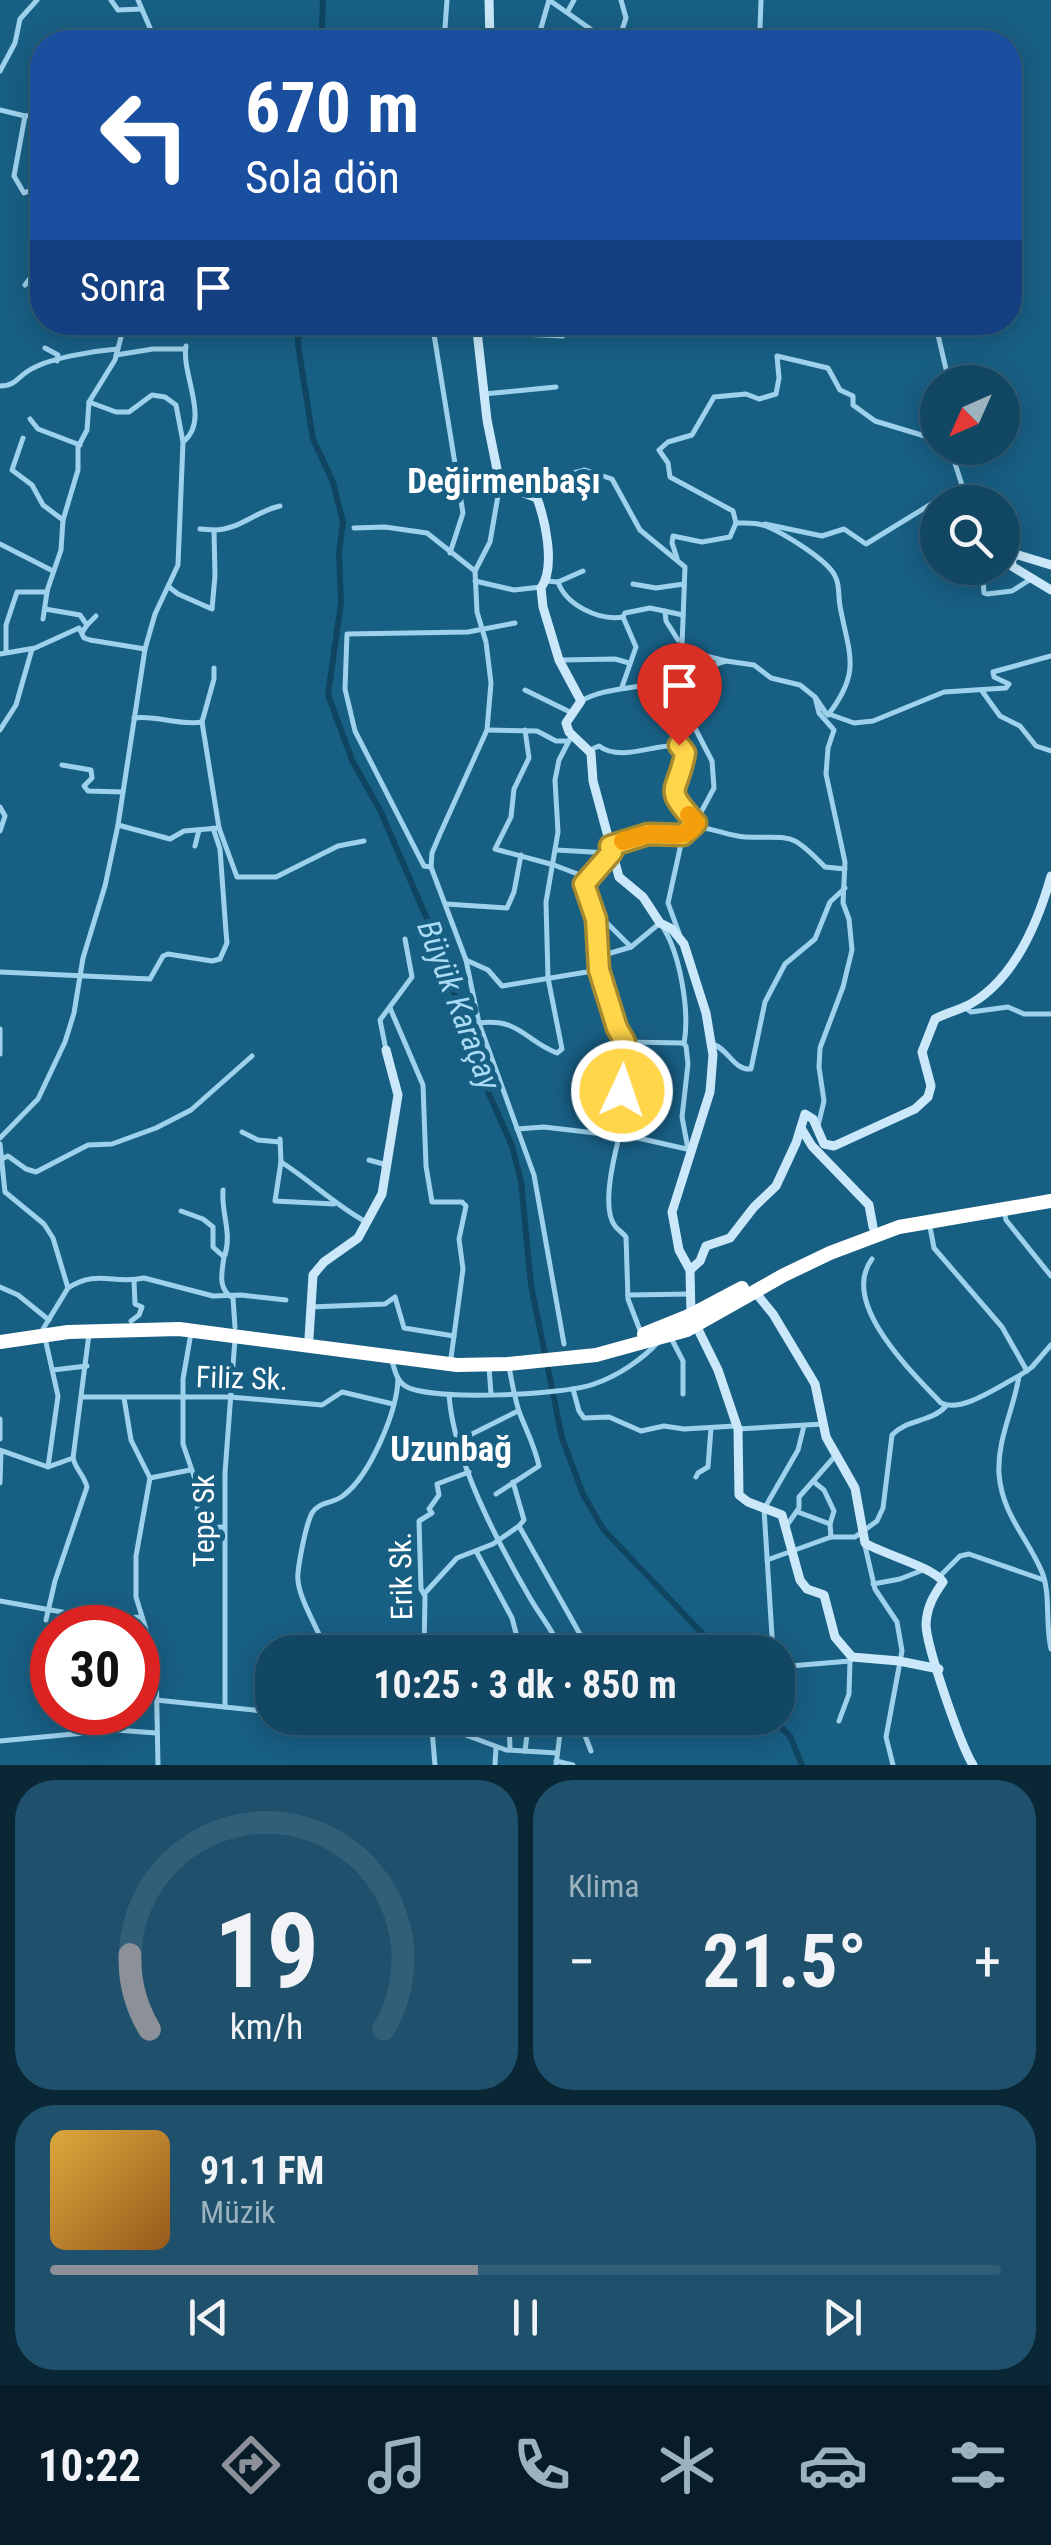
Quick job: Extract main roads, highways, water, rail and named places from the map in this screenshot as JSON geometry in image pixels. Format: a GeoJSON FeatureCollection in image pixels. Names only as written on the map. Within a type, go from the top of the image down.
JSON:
{"type":"FeatureCollection","features":[{"type":"Feature","properties":{"kind":"highway"},"geometry":{"type":"LineString","coordinates":[[45,1328],[235,1331],[391,1358],[489,1365],[606,1346],[693,1320],[858,1242],[929,1221],[1051,1197]]}},
{"type":"Feature","properties":{"kind":"highway"},"geometry":{"type":"LineString","coordinates":[[569,1351],[619,1351],[666,1337],[818,1249],[873,1228],[938,1212],[1051,1197]]}},
{"type":"Feature","properties":{"kind":"highway"},"geometry":{"type":"LineString","coordinates":[[0,1339],[45,1328],[130,1320],[310,1338],[451,1358],[513,1361]]}},
{"type":"Feature","properties":{"kind":"waterway","name":"Büyük Karaçay"},"geometry":{"type":"LineString","coordinates":[[322,30],[323,0]]}},
{"type":"Feature","properties":{"kind":"waterway","name":"Büyük Karaçay"},"geometry":{"type":"LineString","coordinates":[[298,335],[313,439],[333,482],[343,522],[339,553],[341,603],[328,695],[352,760],[380,810],[437,942],[489,1094],[512,1146],[521,1181],[531,1285],[562,1438],[583,1494],[603,1529],[704,1635]]}},
{"type":"Feature","properties":{"kind":"waterway","name":"Büyük Karaçay"},"geometry":{"type":"LineString","coordinates":[[789,1735],[802,1765]]}},
{"type":"Feature","properties":{"kind":"district","name":"Değirmenbaşı"},"geometry":{"type":"Point","coordinates":[504,481]}},
{"type":"Feature","properties":{"kind":"district","name":"Uzunbağ"},"geometry":{"type":"Point","coordinates":[451,1449]}}]}
